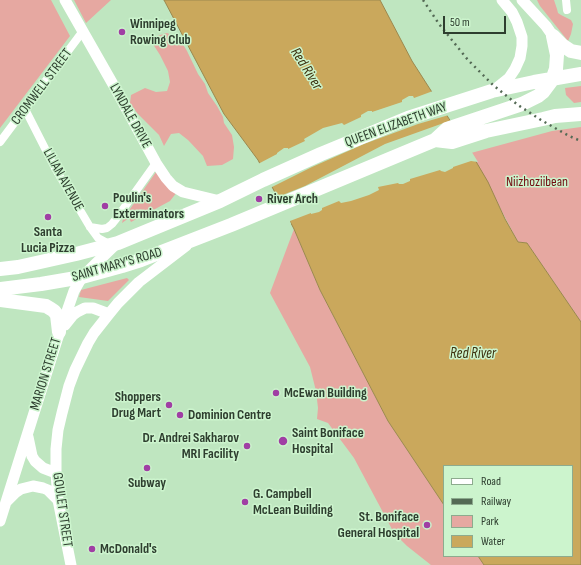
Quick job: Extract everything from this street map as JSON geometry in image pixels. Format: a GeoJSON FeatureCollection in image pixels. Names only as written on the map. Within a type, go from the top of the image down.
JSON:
{"type":"FeatureCollection","features":[{"type":"Feature","properties":{"kind":"highway"},"geometry":{"type":"LineString","coordinates":[[553,36],[571,51],[581,53]]}},
{"type":"Feature","properties":{"kind":"highway"},"geometry":{"type":"LineString","coordinates":[[435,140],[447,129],[522,104],[534,99],[543,92],[552,80],[558,59],[553,36]]}},
{"type":"Feature","properties":{"kind":"highway","name":"QUEEN ELIZABETH WAY"},"geometry":{"type":"LineString","coordinates":[[220,201],[350,141],[408,118],[492,91],[581,74]]}},
{"type":"Feature","properties":{"kind":"highway","name":"QUEEN ELIZABETH WAY"},"geometry":{"type":"LineString","coordinates":[[231,225],[435,140],[452,142],[486,131],[555,116],[581,114]]}},
{"type":"Feature","properties":{"kind":"highway","name":"SAINT MARY'S ROAD"},"geometry":{"type":"LineString","coordinates":[[0,269],[18,267],[113,244],[220,201]]}},
{"type":"Feature","properties":{"kind":"highway","name":"SAINT MARY'S ROAD"},"geometry":{"type":"LineString","coordinates":[[2,293],[82,277],[135,262],[193,241],[231,225]]}},
{"type":"Feature","properties":{"kind":"highway"},"geometry":{"type":"LineString","coordinates":[[18,267],[2,293],[51,308],[57,315],[60,332]]}},
{"type":"Feature","properties":{"kind":"main road","name":"LYNDALE DRIVE"},"geometry":{"type":"LineString","coordinates":[[65,0],[156,163],[168,181],[179,190],[188,194],[220,201]]}},
{"type":"Feature","properties":{"kind":"main road"},"geometry":{"type":"LineString","coordinates":[[492,91],[505,82],[512,74],[517,65],[521,52],[522,37],[518,22],[502,0]]}},
{"type":"Feature","properties":{"kind":"main road"},"geometry":{"type":"LineString","coordinates":[[525,1],[553,36]]}},
{"type":"Feature","properties":{"kind":"main road","name":"GOULET STREET"},"geometry":{"type":"LineString","coordinates":[[71,565],[58,500],[56,449],[62,413],[75,370],[98,328],[118,302],[139,282],[193,241]]}},
{"type":"Feature","properties":{"kind":"main road","name":"MARION STREET"},"geometry":{"type":"LineString","coordinates":[[0,521],[74,290],[82,277],[113,244]]}},
{"type":"Feature","properties":{"kind":"main road"},"geometry":{"type":"LineString","coordinates":[[60,332],[73,315],[85,308],[93,308],[109,314]]}},
{"type":"Feature","properties":{"kind":"main road"},"geometry":{"type":"LineString","coordinates":[[28,435],[32,456],[35,461],[43,468],[56,473]]}},
{"type":"Feature","properties":{"kind":"main road"},"geometry":{"type":"LineString","coordinates":[[6,502],[15,493],[27,487],[33,486],[48,490],[58,500]]}},
{"type":"Feature","properties":{"kind":"street"},"geometry":{"type":"LineString","coordinates":[[566,0],[567,10]]}},
{"type":"Feature","properties":{"kind":"street","name":"CROMWELL STREET"},"geometry":{"type":"LineString","coordinates":[[0,142],[83,31]]}},
{"type":"Feature","properties":{"kind":"street","name":"LILIAN AVENUE"},"geometry":{"type":"LineString","coordinates":[[25,109],[55,168],[90,227],[98,238],[113,244]]}},
{"type":"Feature","properties":{"kind":"street"},"geometry":{"type":"LineString","coordinates":[[90,227],[102,229],[107,228],[112,224],[156,163]]}},
{"type":"Feature","properties":{"kind":"green space"},"geometry":{"type":"Polygon","coordinates":[[[0,0],[51,0],[70,36],[0,128],[0,0]]]}},
{"type":"Feature","properties":{"kind":"green space"},"geometry":{"type":"Polygon","coordinates":[[[74,0],[111,0],[86,23],[74,0]]]}},
{"type":"Feature","properties":{"kind":"green space"},"geometry":{"type":"Polygon","coordinates":[[[537,0],[554,0],[558,13],[571,20],[573,24],[568,41],[540,6],[537,0]]]}},
{"type":"Feature","properties":{"kind":"green space"},"geometry":{"type":"Polygon","coordinates":[[[167,33],[179,38],[205,84],[208,93],[223,117],[224,123],[232,135],[234,147],[233,159],[222,165],[207,166],[203,156],[179,133],[171,134],[164,146],[159,135],[137,113],[130,103],[131,95],[145,88],[156,92],[167,91],[170,82],[168,71],[151,41],[154,37],[167,33]]]}},
{"type":"Feature","properties":{"kind":"green space"},"geometry":{"type":"Polygon","coordinates":[[[581,86],[581,102],[574,103],[566,95],[565,88],[581,86]]]}},
{"type":"Feature","properties":{"kind":"green space","name":"Niizhoziibean"},"geometry":{"type":"Polygon","coordinates":[[[581,127],[581,322],[527,243],[518,242],[471,153],[552,131],[581,127]]]}},
{"type":"Feature","properties":{"kind":"green space"},"geometry":{"type":"Polygon","coordinates":[[[156,172],[177,192],[170,201],[131,222],[129,218],[122,223],[123,219],[156,172]]]}},
{"type":"Feature","properties":{"kind":"green space"},"geometry":{"type":"Polygon","coordinates":[[[294,229],[320,290],[388,421],[443,504],[443,557],[479,557],[484,565],[431,565],[407,546],[394,533],[354,458],[328,423],[317,419],[318,408],[316,391],[310,367],[270,293],[294,229]]]}},
{"type":"Feature","properties":{"kind":"green space"},"geometry":{"type":"Polygon","coordinates":[[[127,278],[129,280],[108,301],[79,297],[81,290],[127,278]]]}},
{"type":"Feature","properties":{"kind":"water","name":"Red River"},"geometry":{"type":"Polygon","coordinates":[[[164,0],[380,0],[412,61],[488,182],[505,219],[518,242],[527,243],[581,322],[581,565],[484,565],[479,557],[573,557],[573,465],[443,465],[443,504],[388,421],[320,290],[294,229],[258,160],[224,114],[164,0]]]}},
{"type":"Feature","properties":{"kind":"pier"},"geometry":{"type":"Polygon","coordinates":[[[433,90],[449,115],[418,124],[364,144],[312,167],[270,188],[256,161],[258,164],[277,154],[284,148],[288,149],[305,141],[304,139],[323,128],[342,123],[344,125],[361,117],[361,115],[368,111],[372,112],[402,102],[402,100],[409,96],[413,96],[414,98],[433,90]]]}},
{"type":"Feature","properties":{"kind":"pier"},"geometry":{"type":"Polygon","coordinates":[[[452,120],[478,162],[471,161],[453,167],[445,172],[440,170],[410,179],[410,181],[403,184],[398,183],[378,187],[379,190],[369,195],[341,203],[339,201],[322,208],[319,212],[311,213],[290,221],[291,224],[289,225],[275,198],[305,186],[385,144],[452,120]]]}},
{"type":"Feature","properties":{"kind":"railway"},"geometry":{"type":"LineString","coordinates":[[423,0],[439,24],[468,60],[493,85],[518,105],[541,120],[581,141]]}},
{"type":"Feature","properties":{"kind":"place","name":"Winnipeg Rowing Club"},"geometry":{"type":"Point","coordinates":[122,32]}},
{"type":"Feature","properties":{"kind":"place","name":"River Arch"},"geometry":{"type":"Point","coordinates":[259,199]}},
{"type":"Feature","properties":{"kind":"place","name":"Poulin's Exterminators"},"geometry":{"type":"Point","coordinates":[105,206]}},
{"type":"Feature","properties":{"kind":"place","name":"Santa Lucia Pizza"},"geometry":{"type":"Point","coordinates":[48,217]}},
{"type":"Feature","properties":{"kind":"place","name":"McEwan Building"},"geometry":{"type":"Point","coordinates":[276,393]}},
{"type":"Feature","properties":{"kind":"place","name":"Shoppers Drug Mart"},"geometry":{"type":"Point","coordinates":[169,405]}},
{"type":"Feature","properties":{"kind":"place","name":"Dominion Centre"},"geometry":{"type":"Point","coordinates":[180,415]}},
{"type":"Feature","properties":{"kind":"place","name":"Saint Boniface Hospital"},"geometry":{"type":"Point","coordinates":[283,441]}},
{"type":"Feature","properties":{"kind":"place","name":"Dr. Andrei Sakharov MRI Facility"},"geometry":{"type":"Point","coordinates":[247,446]}},
{"type":"Feature","properties":{"kind":"place","name":"Subway"},"geometry":{"type":"Point","coordinates":[147,468]}},
{"type":"Feature","properties":{"kind":"place","name":"G. Campbell McLean Building"},"geometry":{"type":"Point","coordinates":[245,502]}},
{"type":"Feature","properties":{"kind":"place","name":"St. Boniface General Hospital"},"geometry":{"type":"Point","coordinates":[427,525]}},
{"type":"Feature","properties":{"kind":"place","name":"McDonald's"},"geometry":{"type":"Point","coordinates":[92,549]}}]}
